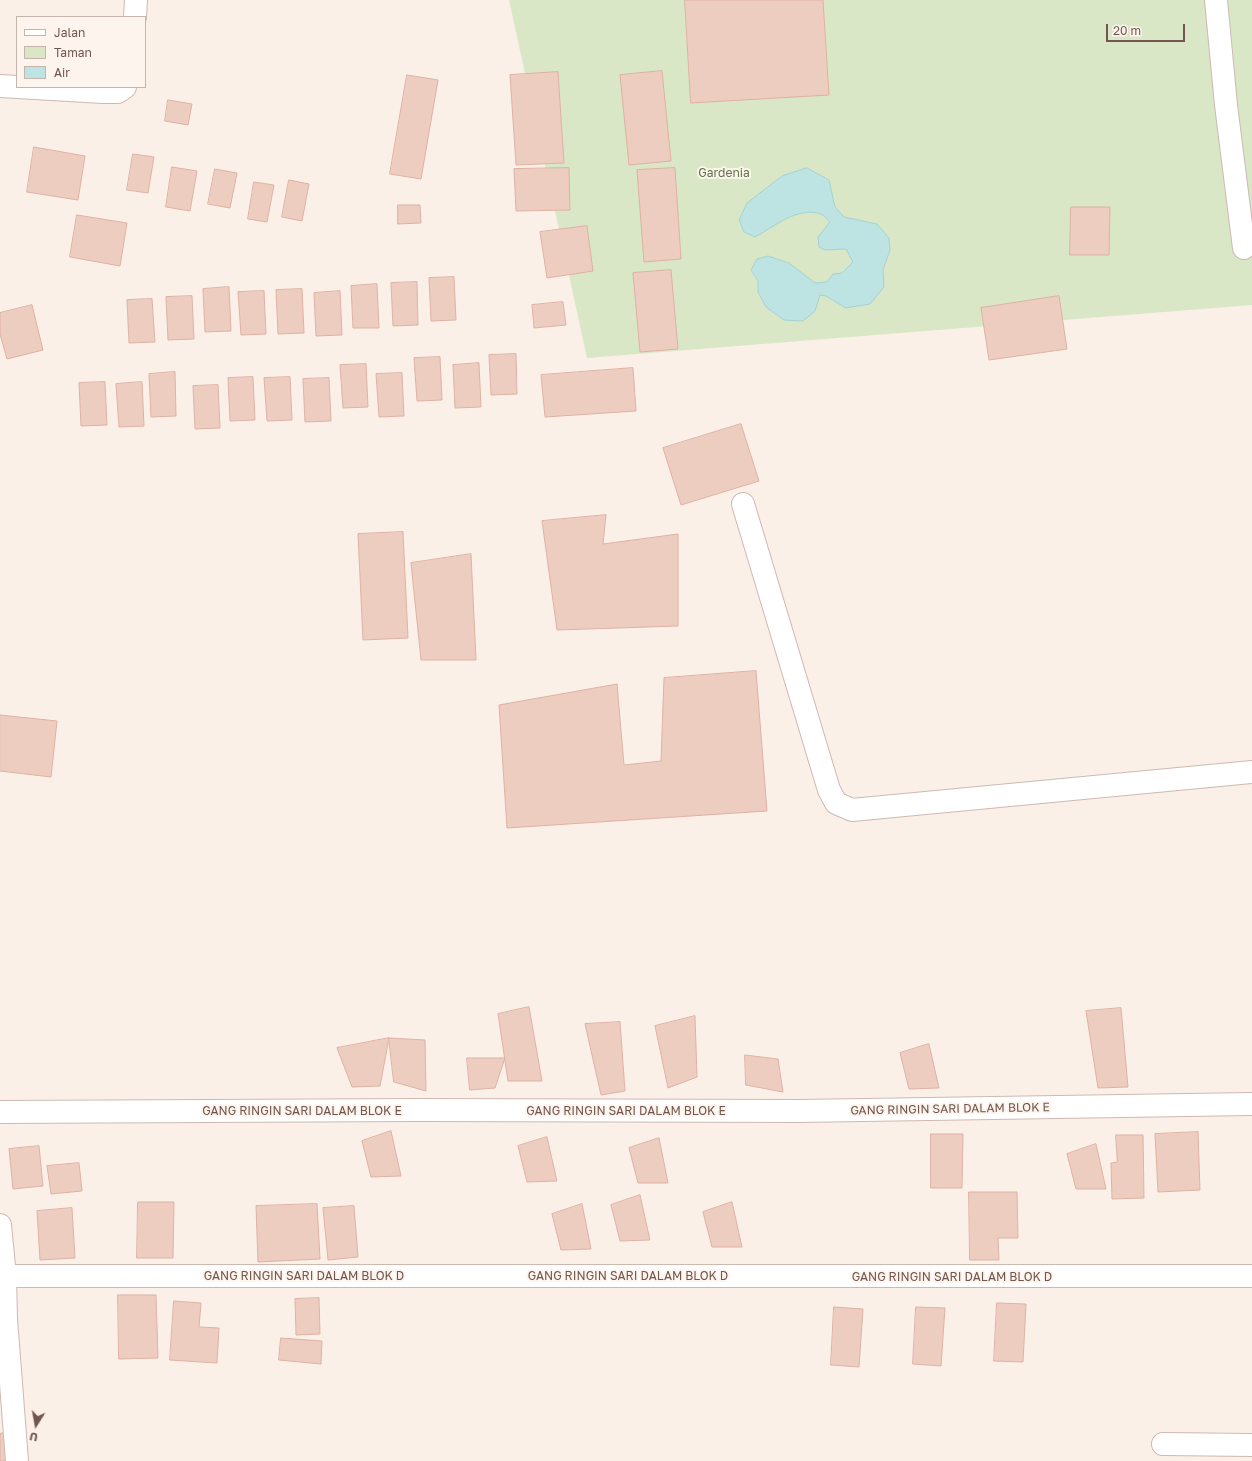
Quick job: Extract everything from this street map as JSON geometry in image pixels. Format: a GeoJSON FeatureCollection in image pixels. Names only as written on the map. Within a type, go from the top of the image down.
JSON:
{"type":"FeatureCollection","features":[{"type":"Feature","properties":{"kind":"street"},"geometry":{"type":"LineString","coordinates":[[135,16],[136,0]]}},
{"type":"Feature","properties":{"kind":"street"},"geometry":{"type":"LineString","coordinates":[[1216,0],[1226,105],[1244,248]]}},
{"type":"Feature","properties":{"kind":"street"},"geometry":{"type":"LineString","coordinates":[[0,86],[16,87]]}},
{"type":"Feature","properties":{"kind":"street"},"geometry":{"type":"LineString","coordinates":[[34,88],[118,92],[124,88]]}},
{"type":"Feature","properties":{"kind":"street"},"geometry":{"type":"LineString","coordinates":[[743,504],[829,790],[836,803],[852,810],[1252,772]]}},
{"type":"Feature","properties":{"kind":"street","name":"GANG RINGIN SARI DALAM BLOK E"},"geometry":{"type":"LineString","coordinates":[[0,1112],[408,1110],[799,1111],[1252,1104]]}},
{"type":"Feature","properties":{"kind":"street"},"geometry":{"type":"LineString","coordinates":[[0,1225],[5,1276],[3,1320],[17,1461]]}},
{"type":"Feature","properties":{"kind":"street","name":"GANG RINGIN SARI DALAM BLOK D"},"geometry":{"type":"LineString","coordinates":[[5,1276],[1252,1276]]}},
{"type":"Feature","properties":{"kind":"street"},"geometry":{"type":"LineString","coordinates":[[1163,1444],[1252,1445]]}},
{"type":"Feature","properties":{"kind":"green space","name":"Gardenia"},"geometry":{"type":"Polygon","coordinates":[[[509,0],[1252,0],[1252,305],[587,358],[509,0]]]}},
{"type":"Feature","properties":{"kind":"water"},"geometry":{"type":"Polygon","coordinates":[[[807,168],[829,180],[835,207],[844,217],[877,224],[889,238],[890,250],[883,270],[884,287],[870,304],[846,308],[826,296],[820,295],[815,311],[803,321],[784,320],[766,307],[758,292],[758,281],[751,270],[757,259],[768,256],[789,263],[815,283],[827,282],[833,274],[842,273],[853,262],[846,249],[825,250],[819,247],[818,237],[830,222],[821,214],[812,212],[795,215],[755,237],[744,232],[739,220],[747,203],[782,176],[807,168]]]}},
{"type":"Feature","properties":{"kind":"building"},"geometry":{"type":"Polygon","coordinates":[[[685,0],[823,0],[829,95],[691,103],[685,0]]]}},
{"type":"Feature","properties":{"kind":"building"},"geometry":{"type":"Polygon","coordinates":[[[662,71],[671,161],[629,165],[620,75],[662,71]]]}},
{"type":"Feature","properties":{"kind":"building"},"geometry":{"type":"Polygon","coordinates":[[[558,72],[564,163],[516,165],[510,75],[558,72]]]}},
{"type":"Feature","properties":{"kind":"building"},"geometry":{"type":"Polygon","coordinates":[[[407,75],[438,80],[421,179],[390,174],[407,75]]]}},
{"type":"Feature","properties":{"kind":"building"},"geometry":{"type":"Polygon","coordinates":[[[168,100],[192,104],[188,125],[165,121],[168,100]]]}},
{"type":"Feature","properties":{"kind":"building"},"geometry":{"type":"Polygon","coordinates":[[[34,147],[85,156],[78,200],[27,192],[34,147]]]}},
{"type":"Feature","properties":{"kind":"building"},"geometry":{"type":"Polygon","coordinates":[[[133,154],[154,157],[148,193],[127,190],[133,154]]]}},
{"type":"Feature","properties":{"kind":"building"},"geometry":{"type":"Polygon","coordinates":[[[172,167],[197,171],[190,211],[166,207],[172,167]]]}},
{"type":"Feature","properties":{"kind":"building"},"geometry":{"type":"Polygon","coordinates":[[[569,168],[570,210],[516,211],[514,169],[569,168]]]}},
{"type":"Feature","properties":{"kind":"building"},"geometry":{"type":"Polygon","coordinates":[[[675,168],[681,259],[644,262],[637,170],[675,168]]]}},
{"type":"Feature","properties":{"kind":"building"},"geometry":{"type":"Polygon","coordinates":[[[215,169],[237,173],[230,208],[208,204],[215,169]]]}},
{"type":"Feature","properties":{"kind":"building"},"geometry":{"type":"Polygon","coordinates":[[[289,180],[309,184],[302,221],[282,217],[289,180]]]}},
{"type":"Feature","properties":{"kind":"building"},"geometry":{"type":"Polygon","coordinates":[[[254,182],[274,185],[267,222],[248,219],[254,182]]]}},
{"type":"Feature","properties":{"kind":"building"},"geometry":{"type":"Polygon","coordinates":[[[398,205],[420,205],[421,223],[398,224],[398,205]]]}},
{"type":"Feature","properties":{"kind":"building"},"geometry":{"type":"Polygon","coordinates":[[[1071,207],[1110,207],[1109,255],[1070,255],[1071,207]]]}},
{"type":"Feature","properties":{"kind":"building"},"geometry":{"type":"Polygon","coordinates":[[[77,215],[127,223],[120,266],[70,257],[77,215]]]}},
{"type":"Feature","properties":{"kind":"building"},"geometry":{"type":"Polygon","coordinates":[[[587,226],[593,271],[547,278],[540,232],[587,226]]]}},
{"type":"Feature","properties":{"kind":"building"},"geometry":{"type":"Polygon","coordinates":[[[671,270],[678,349],[640,352],[633,273],[671,270]]]}},
{"type":"Feature","properties":{"kind":"building"},"geometry":{"type":"Polygon","coordinates":[[[454,277],[456,320],[431,321],[429,278],[454,277]]]}},
{"type":"Feature","properties":{"kind":"building"},"geometry":{"type":"Polygon","coordinates":[[[417,282],[418,325],[393,326],[391,283],[417,282]]]}},
{"type":"Feature","properties":{"kind":"building"},"geometry":{"type":"Polygon","coordinates":[[[377,284],[379,328],[353,328],[351,286],[377,284]]]}},
{"type":"Feature","properties":{"kind":"building"},"geometry":{"type":"Polygon","coordinates":[[[229,287],[231,331],[205,332],[203,289],[229,287]]]}},
{"type":"Feature","properties":{"kind":"building"},"geometry":{"type":"Polygon","coordinates":[[[302,289],[304,333],[278,334],[276,290],[302,289]]]}},
{"type":"Feature","properties":{"kind":"building"},"geometry":{"type":"Polygon","coordinates":[[[264,291],[266,334],[241,335],[238,292],[264,291]]]}},
{"type":"Feature","properties":{"kind":"building"},"geometry":{"type":"Polygon","coordinates":[[[340,291],[342,335],[316,336],[314,293],[340,291]]]}},
{"type":"Feature","properties":{"kind":"building"},"geometry":{"type":"Polygon","coordinates":[[[192,296],[194,339],[168,340],[166,297],[192,296]]]}},
{"type":"Feature","properties":{"kind":"building"},"geometry":{"type":"Polygon","coordinates":[[[1059,296],[1067,349],[989,360],[981,308],[1059,296]]]}},
{"type":"Feature","properties":{"kind":"building"},"geometry":{"type":"Polygon","coordinates":[[[152,299],[155,342],[129,343],[127,300],[152,299]]]}},
{"type":"Feature","properties":{"kind":"building"},"geometry":{"type":"Polygon","coordinates":[[[563,302],[566,325],[534,328],[532,305],[563,302]]]}},
{"type":"Feature","properties":{"kind":"building"},"geometry":{"type":"Polygon","coordinates":[[[32,305],[43,350],[7,359],[0,334],[0,313],[32,305]]]}},
{"type":"Feature","properties":{"kind":"building"},"geometry":{"type":"Polygon","coordinates":[[[516,354],[517,394],[491,395],[489,355],[516,354]]]}},
{"type":"Feature","properties":{"kind":"building"},"geometry":{"type":"Polygon","coordinates":[[[440,357],[442,400],[417,401],[414,358],[440,357]]]}},
{"type":"Feature","properties":{"kind":"building"},"geometry":{"type":"Polygon","coordinates":[[[479,363],[481,407],[455,408],[453,365],[479,363]]]}},
{"type":"Feature","properties":{"kind":"building"},"geometry":{"type":"Polygon","coordinates":[[[366,364],[368,407],[343,408],[340,365],[366,364]]]}},
{"type":"Feature","properties":{"kind":"building"},"geometry":{"type":"Polygon","coordinates":[[[633,368],[636,411],[545,417],[541,375],[633,368]]]}},
{"type":"Feature","properties":{"kind":"building"},"geometry":{"type":"Polygon","coordinates":[[[175,372],[176,416],[151,417],[149,374],[175,372]]]}},
{"type":"Feature","properties":{"kind":"building"},"geometry":{"type":"Polygon","coordinates":[[[402,373],[404,416],[379,417],[376,374],[402,373]]]}},
{"type":"Feature","properties":{"kind":"building"},"geometry":{"type":"Polygon","coordinates":[[[253,377],[255,420],[230,421],[228,378],[253,377]]]}},
{"type":"Feature","properties":{"kind":"building"},"geometry":{"type":"Polygon","coordinates":[[[290,377],[292,420],[267,421],[264,378],[290,377]]]}},
{"type":"Feature","properties":{"kind":"building"},"geometry":{"type":"Polygon","coordinates":[[[329,378],[331,421],[305,422],[303,379],[329,378]]]}},
{"type":"Feature","properties":{"kind":"building"},"geometry":{"type":"Polygon","coordinates":[[[105,382],[107,425],[81,426],[79,383],[105,382]]]}},
{"type":"Feature","properties":{"kind":"building"},"geometry":{"type":"Polygon","coordinates":[[[142,382],[144,426],[119,427],[116,384],[142,382]]]}},
{"type":"Feature","properties":{"kind":"building"},"geometry":{"type":"Polygon","coordinates":[[[218,385],[220,428],[195,429],[193,386],[218,385]]]}},
{"type":"Feature","properties":{"kind":"building"},"geometry":{"type":"Polygon","coordinates":[[[741,424],[759,481],[681,505],[663,448],[741,424]]]}},
{"type":"Feature","properties":{"kind":"building"},"geometry":{"type":"Polygon","coordinates":[[[606,515],[603,544],[678,534],[678,626],[557,630],[542,521],[606,515]]]}},
{"type":"Feature","properties":{"kind":"building"},"geometry":{"type":"Polygon","coordinates":[[[403,532],[408,638],[363,640],[358,534],[403,532]]]}},
{"type":"Feature","properties":{"kind":"building"},"geometry":{"type":"Polygon","coordinates":[[[471,554],[476,660],[421,660],[411,563],[471,554]]]}},
{"type":"Feature","properties":{"kind":"building"},"geometry":{"type":"Polygon","coordinates":[[[756,671],[767,811],[507,828],[499,705],[617,684],[624,765],[661,761],[664,678],[756,671]]]}},
{"type":"Feature","properties":{"kind":"building"},"geometry":{"type":"Polygon","coordinates":[[[0,715],[57,721],[51,777],[0,771],[0,715]]]}},
{"type":"Feature","properties":{"kind":"building"},"geometry":{"type":"Polygon","coordinates":[[[529,1007],[542,1081],[508,1081],[498,1014],[529,1007]]]}},
{"type":"Feature","properties":{"kind":"building"},"geometry":{"type":"Polygon","coordinates":[[[1121,1008],[1128,1087],[1098,1088],[1086,1011],[1121,1008]]]}},
{"type":"Feature","properties":{"kind":"building"},"geometry":{"type":"Polygon","coordinates":[[[695,1016],[697,1077],[668,1088],[655,1026],[695,1016]]]}},
{"type":"Feature","properties":{"kind":"building"},"geometry":{"type":"Polygon","coordinates":[[[620,1022],[625,1091],[601,1095],[585,1024],[620,1022]]]}},
{"type":"Feature","properties":{"kind":"building"},"geometry":{"type":"Polygon","coordinates":[[[389,1038],[425,1040],[426,1091],[394,1082],[389,1038]]]}},
{"type":"Feature","properties":{"kind":"building"},"geometry":{"type":"Polygon","coordinates":[[[389,1038],[380,1086],[352,1087],[337,1048],[389,1038]]]}},
{"type":"Feature","properties":{"kind":"building"},"geometry":{"type":"Polygon","coordinates":[[[929,1044],[939,1088],[909,1089],[900,1053],[929,1044]]]}},
{"type":"Feature","properties":{"kind":"building"},"geometry":{"type":"Polygon","coordinates":[[[745,1055],[778,1059],[783,1092],[746,1085],[745,1055]]]}},
{"type":"Feature","properties":{"kind":"building"},"geometry":{"type":"Polygon","coordinates":[[[467,1058],[505,1058],[495,1088],[470,1090],[467,1058]]]}},
{"type":"Feature","properties":{"kind":"building"},"geometry":{"type":"Polygon","coordinates":[[[391,1131],[401,1176],[371,1177],[362,1141],[391,1131]]]}},
{"type":"Feature","properties":{"kind":"building"},"geometry":{"type":"Polygon","coordinates":[[[1198,1132],[1200,1190],[1158,1192],[1155,1134],[1198,1132]]]}},
{"type":"Feature","properties":{"kind":"building"},"geometry":{"type":"Polygon","coordinates":[[[931,1134],[963,1134],[962,1188],[931,1188],[931,1134]]]}},
{"type":"Feature","properties":{"kind":"building"},"geometry":{"type":"Polygon","coordinates":[[[1116,1135],[1143,1135],[1144,1198],[1112,1199],[1111,1163],[1117,1162],[1116,1135]]]}},
{"type":"Feature","properties":{"kind":"building"},"geometry":{"type":"Polygon","coordinates":[[[547,1137],[557,1181],[527,1182],[518,1146],[547,1137]]]}},
{"type":"Feature","properties":{"kind":"building"},"geometry":{"type":"Polygon","coordinates":[[[659,1138],[668,1183],[638,1183],[629,1148],[659,1138]]]}},
{"type":"Feature","properties":{"kind":"building"},"geometry":{"type":"Polygon","coordinates":[[[1096,1144],[1106,1189],[1076,1189],[1067,1154],[1096,1144]]]}},
{"type":"Feature","properties":{"kind":"building"},"geometry":{"type":"Polygon","coordinates":[[[39,1146],[43,1186],[13,1189],[9,1149],[39,1146]]]}},
{"type":"Feature","properties":{"kind":"building"},"geometry":{"type":"Polygon","coordinates":[[[79,1163],[82,1191],[51,1194],[47,1166],[79,1163]]]}},
{"type":"Feature","properties":{"kind":"building"},"geometry":{"type":"Polygon","coordinates":[[[969,1192],[1017,1192],[1018,1238],[998,1238],[999,1260],[970,1260],[969,1192]]]}},
{"type":"Feature","properties":{"kind":"building"},"geometry":{"type":"Polygon","coordinates":[[[640,1195],[650,1240],[620,1241],[611,1205],[640,1195]]]}},
{"type":"Feature","properties":{"kind":"building"},"geometry":{"type":"Polygon","coordinates":[[[138,1202],[174,1202],[173,1258],[137,1258],[138,1202]]]}},
{"type":"Feature","properties":{"kind":"building"},"geometry":{"type":"Polygon","coordinates":[[[732,1202],[742,1247],[712,1247],[703,1212],[732,1202]]]}},
{"type":"Feature","properties":{"kind":"building"},"geometry":{"type":"Polygon","coordinates":[[[317,1204],[320,1259],[258,1262],[256,1206],[317,1204]]]}},
{"type":"Feature","properties":{"kind":"building"},"geometry":{"type":"Polygon","coordinates":[[[582,1204],[591,1249],[561,1250],[552,1214],[582,1204]]]}},
{"type":"Feature","properties":{"kind":"building"},"geometry":{"type":"Polygon","coordinates":[[[354,1206],[358,1257],[328,1260],[323,1208],[354,1206]]]}},
{"type":"Feature","properties":{"kind":"building"},"geometry":{"type":"Polygon","coordinates":[[[72,1208],[75,1258],[40,1260],[37,1211],[72,1208]]]}},
{"type":"Feature","properties":{"kind":"building"},"geometry":{"type":"Polygon","coordinates":[[[118,1295],[156,1295],[158,1358],[119,1359],[118,1295]]]}},
{"type":"Feature","properties":{"kind":"building"},"geometry":{"type":"Polygon","coordinates":[[[319,1298],[320,1334],[296,1335],[295,1299],[319,1298]]]}},
{"type":"Feature","properties":{"kind":"building"},"geometry":{"type":"Polygon","coordinates":[[[174,1301],[201,1303],[199,1327],[219,1328],[217,1363],[170,1360],[174,1301]]]}},
{"type":"Feature","properties":{"kind":"building"},"geometry":{"type":"Polygon","coordinates":[[[997,1303],[1026,1304],[1023,1362],[994,1361],[997,1303]]]}},
{"type":"Feature","properties":{"kind":"building"},"geometry":{"type":"Polygon","coordinates":[[[834,1307],[863,1309],[859,1367],[831,1365],[834,1307]]]}},
{"type":"Feature","properties":{"kind":"building"},"geometry":{"type":"Polygon","coordinates":[[[916,1307],[945,1308],[941,1366],[913,1364],[916,1307]]]}},
{"type":"Feature","properties":{"kind":"building"},"geometry":{"type":"Polygon","coordinates":[[[281,1338],[322,1341],[321,1364],[279,1360],[281,1338]]]}},
{"type":"Feature","properties":{"kind":"building"},"geometry":{"type":"Polygon","coordinates":[[[9,1431],[5,1461],[0,1461],[0,1434],[9,1431]]]}}]}
